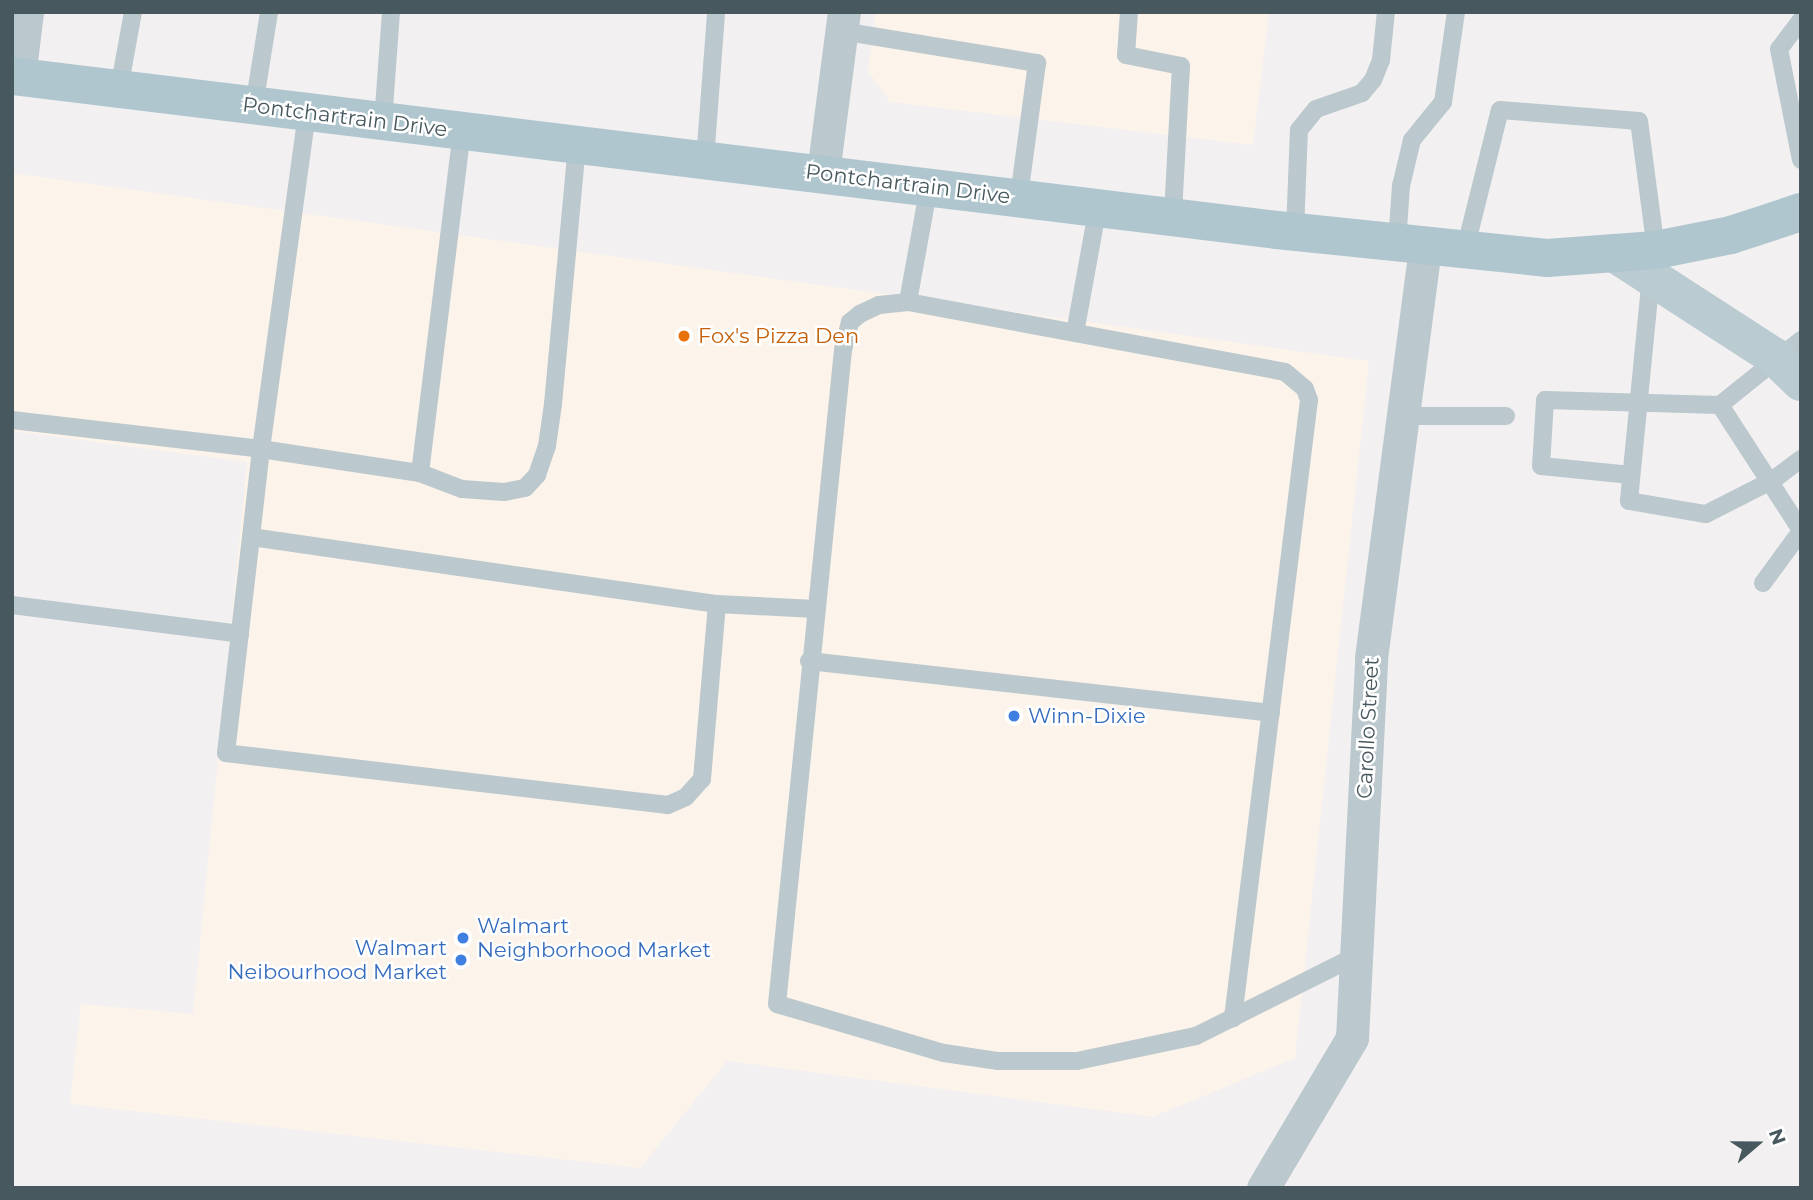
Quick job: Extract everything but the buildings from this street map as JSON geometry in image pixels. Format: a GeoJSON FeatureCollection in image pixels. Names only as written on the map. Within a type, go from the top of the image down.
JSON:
{"type":"FeatureCollection","features":[{"type":"Feature","properties":{"kind":"main road","name":"Pontchartrain Drive"},"geometry":{"type":"LineString","coordinates":[[16,77],[1098,206],[1295,232],[1547,258],[1614,253],[1654,263],[1801,212]]}},
{"type":"Feature","properties":{"kind":"main road"},"geometry":{"type":"LineString","coordinates":[[1654,263],[1792,359]]}},
{"type":"Feature","properties":{"kind":"street"},"geometry":{"type":"LineString","coordinates":[[16,77],[27,12]]}},
{"type":"Feature","properties":{"kind":"street"},"geometry":{"type":"LineString","coordinates":[[823,173],[843,22]]}},
{"type":"Feature","properties":{"kind":"street","name":"Carollo Street"},"geometry":{"type":"LineString","coordinates":[[1263,1188],[1352,1038],[1371,658],[1406,416],[1411,245]]}},
{"type":"Feature","properties":{"kind":"lane"},"geometry":{"type":"LineString","coordinates":[[119,89],[134,12]]}},
{"type":"Feature","properties":{"kind":"lane"},"geometry":{"type":"LineString","coordinates":[[254,106],[269,12]]}},
{"type":"Feature","properties":{"kind":"lane"},"geometry":{"type":"LineString","coordinates":[[383,121],[391,12]]}},
{"type":"Feature","properties":{"kind":"lane"},"geometry":{"type":"LineString","coordinates":[[705,160],[716,12]]}},
{"type":"Feature","properties":{"kind":"lane"},"geometry":{"type":"LineString","coordinates":[[1129,12],[1126,55],[1181,66],[1172,216]]}},
{"type":"Feature","properties":{"kind":"lane"},"geometry":{"type":"LineString","coordinates":[[1295,232],[1299,130],[1317,109],[1362,93],[1373,80],[1381,60],[1386,12]]}},
{"type":"Feature","properties":{"kind":"lane"},"geometry":{"type":"LineString","coordinates":[[1411,245],[1401,186],[1412,140],[1443,102],[1455,12]]}},
{"type":"Feature","properties":{"kind":"lane"},"geometry":{"type":"LineString","coordinates":[[1801,19],[1779,49],[1801,160]]}},
{"type":"Feature","properties":{"kind":"lane"},"geometry":{"type":"LineString","coordinates":[[843,22],[1037,63],[1019,197]]}},
{"type":"Feature","properties":{"kind":"lane"},"geometry":{"type":"LineString","coordinates":[[1465,250],[1500,110],[1639,121],[1654,263],[1629,501],[1706,513],[1773,480],[1801,459]]}},
{"type":"Feature","properties":{"kind":"lane"},"geometry":{"type":"LineString","coordinates":[[307,112],[261,449],[226,753],[668,805],[686,797],[702,779],[717,604]]}},
{"type":"Feature","properties":{"kind":"lane"},"geometry":{"type":"LineString","coordinates":[[420,473],[462,131]]}},
{"type":"Feature","properties":{"kind":"lane"},"geometry":{"type":"LineString","coordinates":[[12,420],[261,449],[420,473],[462,489],[504,492],[525,488],[537,475],[547,446],[577,144]]}},
{"type":"Feature","properties":{"kind":"lane"},"geometry":{"type":"LineString","coordinates":[[908,302],[929,186]]}},
{"type":"Feature","properties":{"kind":"lane"},"geometry":{"type":"LineString","coordinates":[[1075,333],[1098,206]]}},
{"type":"Feature","properties":{"kind":"lane"},"geometry":{"type":"LineString","coordinates":[[1233,1018],[1309,400],[1305,389],[1285,372],[908,302],[879,305],[850,322],[843,350],[809,661],[777,1004],[944,1053],[998,1061],[1077,1061],[1196,1036],[1233,1018],[1356,956]]}},
{"type":"Feature","properties":{"kind":"lane"},"geometry":{"type":"LineString","coordinates":[[1631,475],[1541,466],[1545,400],[1720,405],[1792,359]]}},
{"type":"Feature","properties":{"kind":"lane"},"geometry":{"type":"LineString","coordinates":[[1720,405],[1773,480],[1801,530],[1763,583]]}},
{"type":"Feature","properties":{"kind":"lane"},"geometry":{"type":"LineString","coordinates":[[1406,416],[1506,416]]}},
{"type":"Feature","properties":{"kind":"lane"},"geometry":{"type":"LineString","coordinates":[[251,537],[717,604],[815,609]]}},
{"type":"Feature","properties":{"kind":"lane"},"geometry":{"type":"LineString","coordinates":[[12,605],[240,634]]}},
{"type":"Feature","properties":{"kind":"lane"},"geometry":{"type":"LineString","coordinates":[[809,661],[1270,713]]}},
{"type":"Feature","properties":{"kind":"shaded area"},"geometry":{"type":"Polygon","coordinates":[[[876,12],[1269,12],[1253,145],[890,102],[868,71],[876,12]]]}},
{"type":"Feature","properties":{"kind":"shaded area"},"geometry":{"type":"Polygon","coordinates":[[[12,173],[1369,361],[1295,1058],[1153,1117],[727,1061],[640,1168],[70,1104],[81,1004],[193,1014],[247,462],[12,431],[12,173]]]}},
{"type":"Feature","properties":{"kind":"place","name":"Fox's Pizza Den"},"geometry":{"type":"Point","coordinates":[684,336]}},
{"type":"Feature","properties":{"kind":"place","name":"Winn-Dixie"},"geometry":{"type":"Point","coordinates":[1014,716]}},
{"type":"Feature","properties":{"kind":"place","name":"Walmart Neighborhood Market"},"geometry":{"type":"Point","coordinates":[463,938]}},
{"type":"Feature","properties":{"kind":"place","name":"Walmart Neibourhood Market"},"geometry":{"type":"Point","coordinates":[461,960]}}]}
